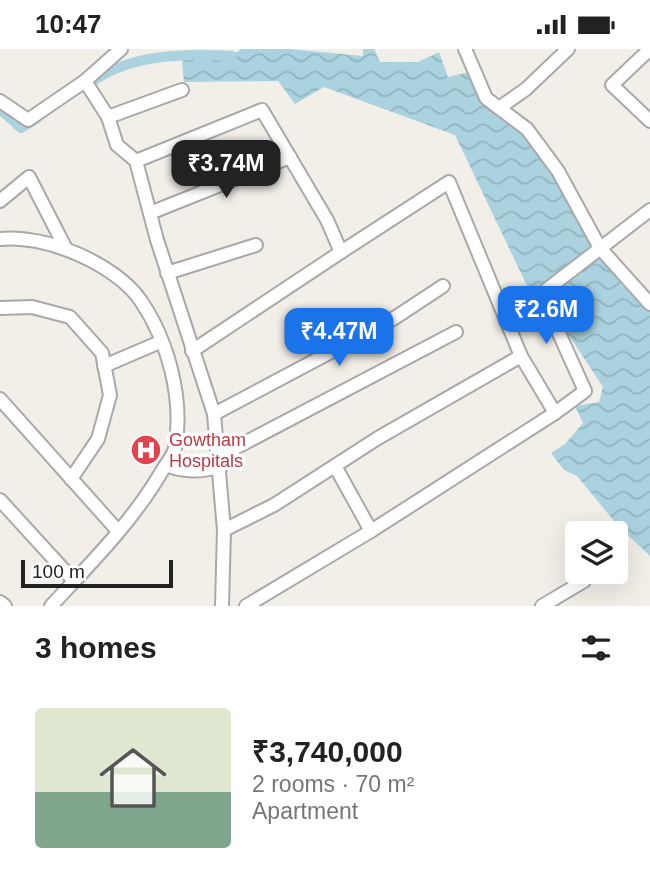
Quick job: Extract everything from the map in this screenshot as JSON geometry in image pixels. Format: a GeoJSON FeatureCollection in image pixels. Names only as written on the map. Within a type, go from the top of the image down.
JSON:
{"type":"FeatureCollection","features":[{"type":"Feature","properties":{"kind":"street"},"geometry":{"type":"LineString","coordinates":[[0,101],[28,120],[87,84],[121,49]]}},
{"type":"Feature","properties":{"kind":"street"},"geometry":{"type":"LineString","coordinates":[[465,49],[486,98],[527,129],[558,171],[598,249],[650,304]]}},
{"type":"Feature","properties":{"kind":"street"},"geometry":{"type":"LineString","coordinates":[[499,108],[526,89],[568,49]]}},
{"type":"Feature","properties":{"kind":"street"},"geometry":{"type":"LineString","coordinates":[[650,49],[612,85],[650,121]]}},
{"type":"Feature","properties":{"kind":"street"},"geometry":{"type":"LineString","coordinates":[[87,84],[108,117],[117,145],[136,161],[167,273],[214,414],[224,530],[222,606]]}},
{"type":"Feature","properties":{"kind":"street"},"geometry":{"type":"LineString","coordinates":[[108,117],[182,90]]}},
{"type":"Feature","properties":{"kind":"street"},"geometry":{"type":"LineString","coordinates":[[136,161],[262,110],[341,252]]}},
{"type":"Feature","properties":{"kind":"street"},"geometry":{"type":"LineString","coordinates":[[150,213],[290,157]]}},
{"type":"Feature","properties":{"kind":"street"},"geometry":{"type":"LineString","coordinates":[[0,201],[29,177],[66,249]]}},
{"type":"Feature","properties":{"kind":"street"},"geometry":{"type":"LineString","coordinates":[[192,351],[449,182],[521,356],[555,413]]}},
{"type":"Feature","properties":{"kind":"street"},"geometry":{"type":"LineString","coordinates":[[246,606],[371,531],[555,413],[584,391],[544,300],[546,290],[646,213],[650,228]]}},
{"type":"Feature","properties":{"kind":"street"},"geometry":{"type":"LineString","coordinates":[[0,239],[13,238],[66,249],[106,268],[140,300],[176,385],[175,449],[166,465],[149,493],[51,606]]}},
{"type":"Feature","properties":{"kind":"street"},"geometry":{"type":"LineString","coordinates":[[167,273],[256,245]]}},
{"type":"Feature","properties":{"kind":"street"},"geometry":{"type":"LineString","coordinates":[[214,414],[393,319],[443,286]]}},
{"type":"Feature","properties":{"kind":"street"},"geometry":{"type":"LineString","coordinates":[[0,308],[32,307],[71,317],[102,353],[110,395],[98,439],[71,479]]}},
{"type":"Feature","properties":{"kind":"street"},"geometry":{"type":"LineString","coordinates":[[166,465],[178,470],[198,471],[219,462],[456,332]]}},
{"type":"Feature","properties":{"kind":"street"},"geometry":{"type":"LineString","coordinates":[[104,366],[160,342]]}},
{"type":"Feature","properties":{"kind":"street"},"geometry":{"type":"LineString","coordinates":[[224,530],[274,505],[335,465],[521,356]]}},
{"type":"Feature","properties":{"kind":"street"},"geometry":{"type":"LineString","coordinates":[[0,399],[118,531]]}},
{"type":"Feature","properties":{"kind":"street"},"geometry":{"type":"LineString","coordinates":[[335,465],[371,531]]}},
{"type":"Feature","properties":{"kind":"street"},"geometry":{"type":"LineString","coordinates":[[0,500],[74,581]]}},
{"type":"Feature","properties":{"kind":"street"},"geometry":{"type":"LineString","coordinates":[[542,606],[579,584]]}},
{"type":"Feature","properties":{"kind":"street"},"geometry":{"type":"LineString","coordinates":[[0,602],[5,606]]}},
{"type":"Feature","properties":{"kind":"water"},"geometry":{"type":"Polygon","coordinates":[[[240,49],[289,49],[363,56],[363,49],[374,49],[380,62],[418,62],[439,52],[448,77],[469,72],[526,130],[557,176],[594,245],[579,257],[605,255],[650,308],[650,556],[628,535],[628,521],[614,521],[577,476],[564,470],[551,453],[565,444],[583,423],[575,406],[599,402],[603,387],[558,319],[547,297],[575,269],[570,263],[530,292],[455,135],[324,87],[295,104],[278,81],[184,82],[181,53],[219,55],[238,52],[240,49]]]}},
{"type":"Feature","properties":{"kind":"building"},"geometry":{"type":"Polygon","coordinates":[[[141,439],[157,445],[153,457],[137,451],[141,439]]]}},
{"type":"Feature","properties":{"kind":"waterway"},"geometry":{"type":"LineString","coordinates":[[90,83],[122,66],[158,57],[232,56]]}},
{"type":"Feature","properties":{"kind":"waterway"},"geometry":{"type":"LineString","coordinates":[[0,109],[21,128],[36,119]]}},
{"type":"Feature","properties":{"kind":"place","name":"Gowtham Hospitals"},"geometry":{"type":"Point","coordinates":[146,450]}}]}
